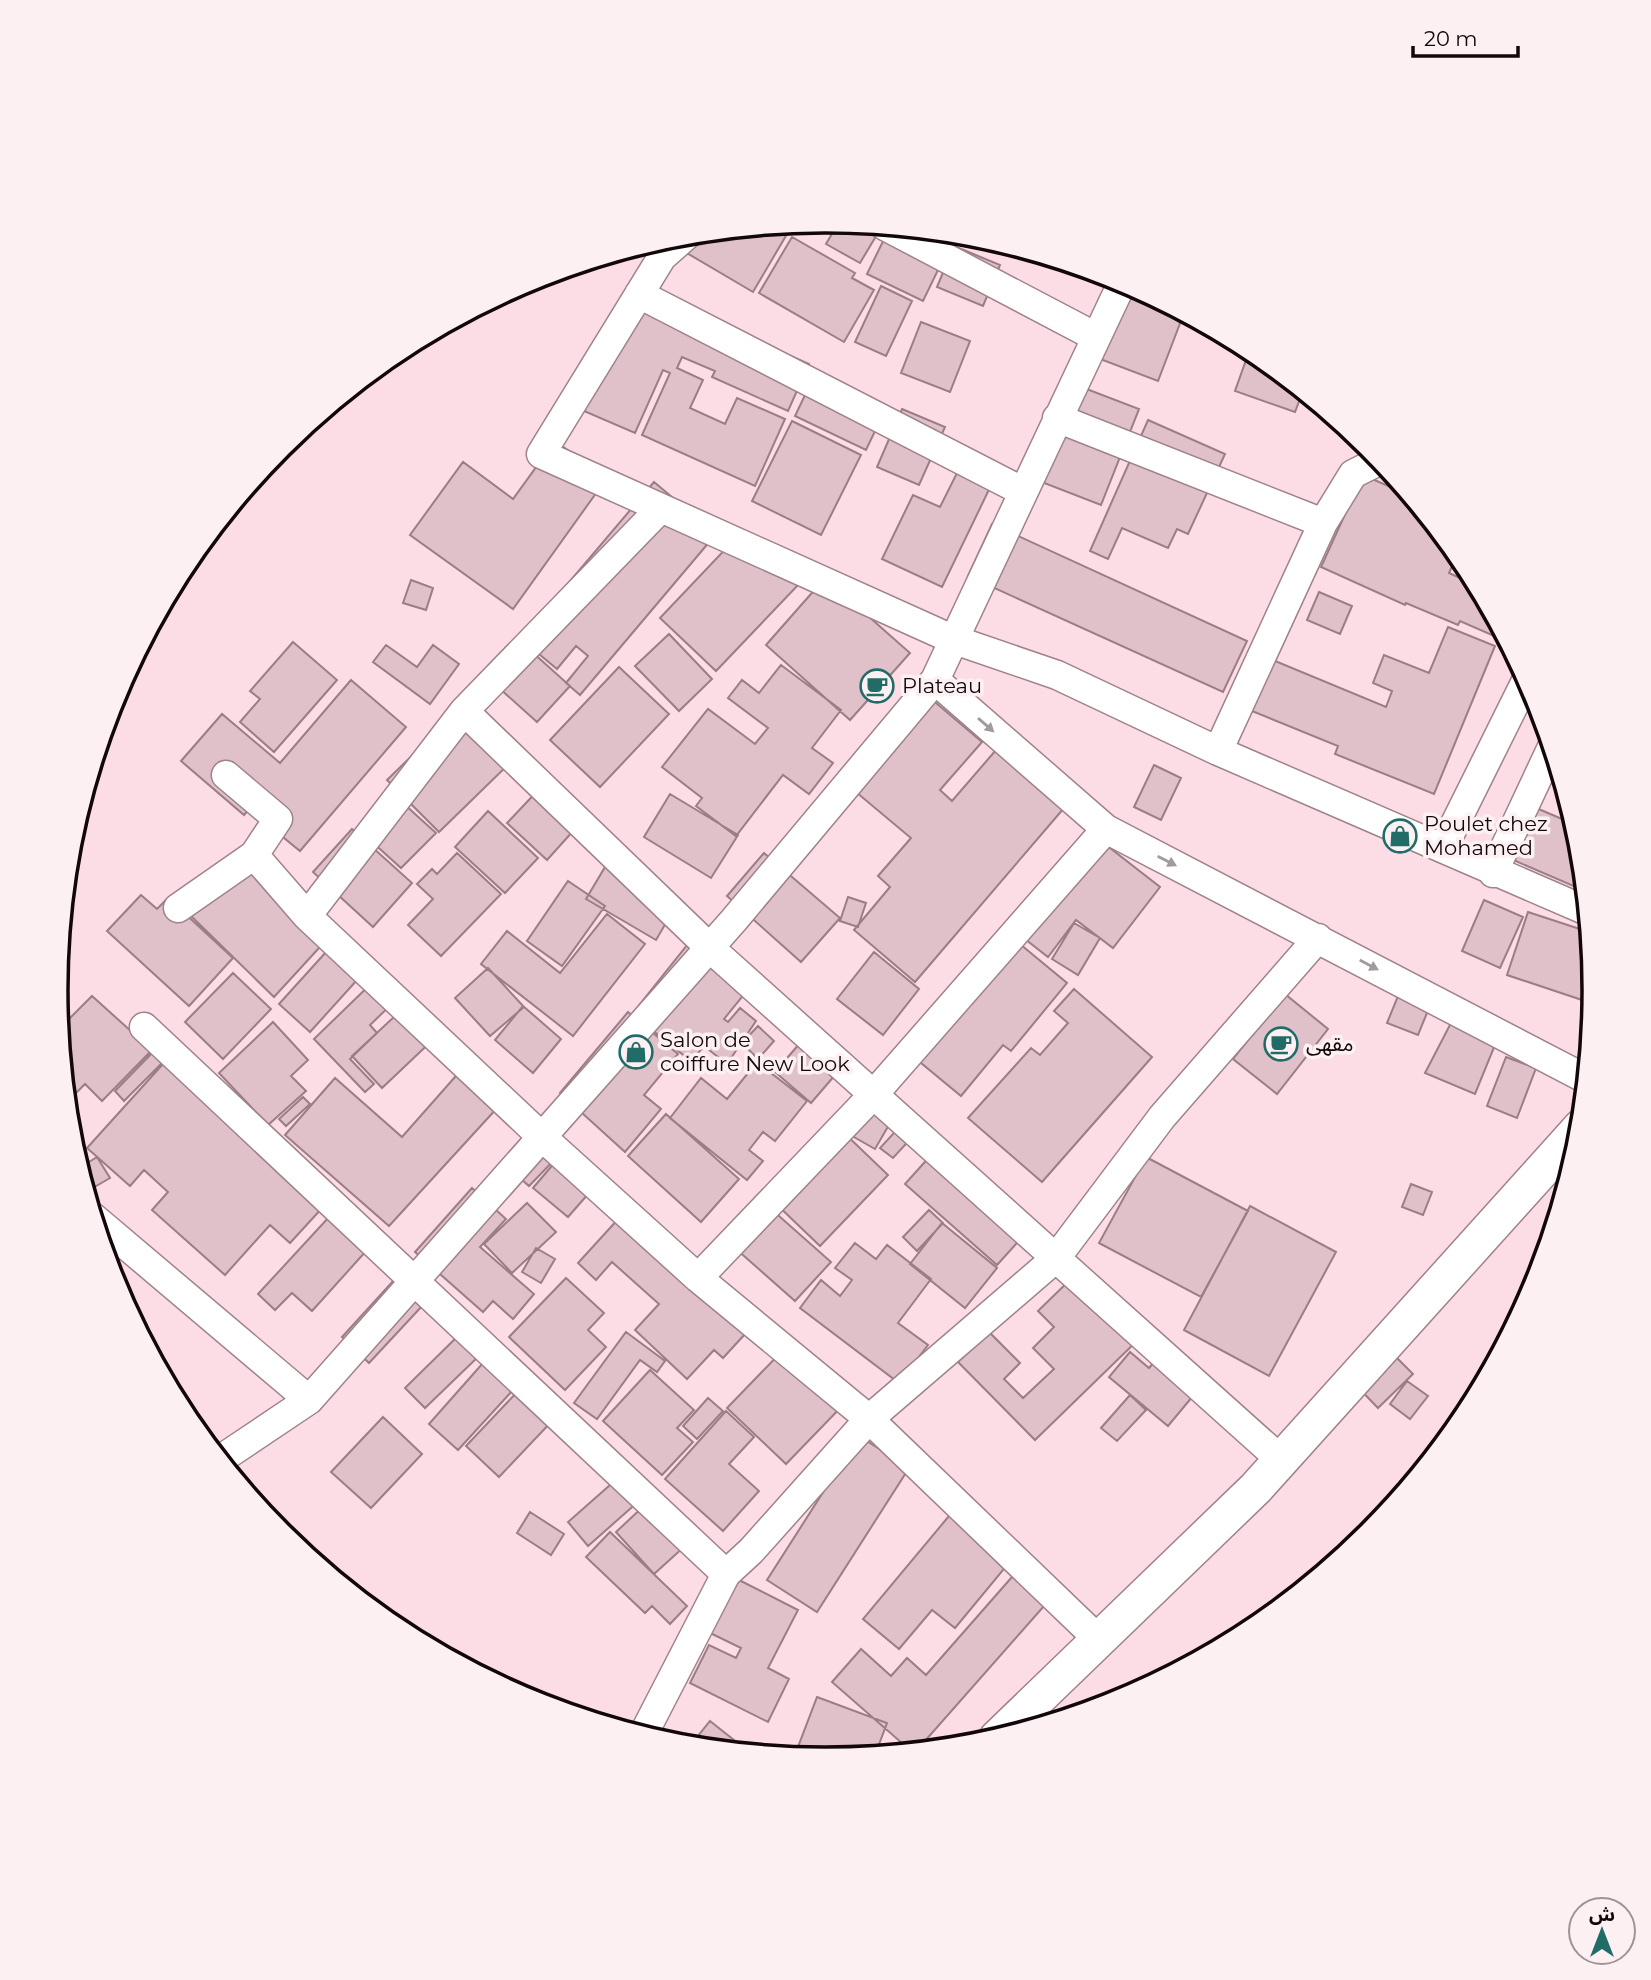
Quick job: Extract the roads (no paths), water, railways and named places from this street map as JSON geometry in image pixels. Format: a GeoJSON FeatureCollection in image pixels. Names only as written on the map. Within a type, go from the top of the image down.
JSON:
{"type":"FeatureCollection","features":[{"type":"Feature","properties":{"kind":"street"},"geometry":{"type":"LineString","coordinates":[[905,237],[1096,337]]}},
{"type":"Feature","properties":{"kind":"street"},"geometry":{"type":"LineString","coordinates":[[659,252],[639,294],[541,454],[952,639],[1057,675],[1218,751],[1443,848],[1493,873],[1578,907]]}},
{"type":"Feature","properties":{"kind":"street"},"geometry":{"type":"LineString","coordinates":[[226,1453],[309,1400],[415,1284],[710,948],[934,680],[1119,292]]}},
{"type":"Feature","properties":{"kind":"street"},"geometry":{"type":"LineString","coordinates":[[639,294],[1022,491]]}},
{"type":"Feature","properties":{"kind":"street"},"geometry":{"type":"LineString","coordinates":[[1057,418],[1323,523]]}},
{"type":"Feature","properties":{"kind":"street"},"geometry":{"type":"LineString","coordinates":[[1218,751],[1323,523],[1353,474],[1371,465]]}},
{"type":"Feature","properties":{"kind":"street"},"geometry":{"type":"LineString","coordinates":[[307,916],[464,711],[661,508]]}},
{"type":"Feature","properties":{"kind":"street"},"geometry":{"type":"LineString","coordinates":[[934,680],[1106,829],[1577,1075]]}},
{"type":"Feature","properties":{"kind":"street"},"geometry":{"type":"LineString","coordinates":[[1443,848],[1521,691]]}},
{"type":"Feature","properties":{"kind":"street"},"geometry":{"type":"LineString","coordinates":[[464,711],[710,948],[1281,1460]]}},
{"type":"Feature","properties":{"kind":"street"},"geometry":{"type":"LineString","coordinates":[[1493,873],[1546,759]]}},
{"type":"Feature","properties":{"kind":"street"},"geometry":{"type":"LineString","coordinates":[[178,908],[254,855],[278,819],[226,775]]}},
{"type":"Feature","properties":{"kind":"street"},"geometry":{"type":"LineString","coordinates":[[698,1278],[873,1095],[1106,829]]}},
{"type":"Feature","properties":{"kind":"street"},"geometry":{"type":"LineString","coordinates":[[254,855],[307,916],[542,1138],[698,1278],[869,1419],[1098,1640]]}},
{"type":"Feature","properties":{"kind":"street"},"geometry":{"type":"LineString","coordinates":[[648,1725],[726,1574],[751,1551],[869,1419],[1056,1258],[1162,1117],[1318,938]]}},
{"type":"Feature","properties":{"kind":"street"},"geometry":{"type":"LineString","coordinates":[[144,1027],[726,1574]]}},
{"type":"Feature","properties":{"kind":"street"},"geometry":{"type":"LineString","coordinates":[[1013,1723],[1281,1460],[1567,1143]]}},
{"type":"Feature","properties":{"kind":"street"},"geometry":{"type":"LineString","coordinates":[[107,1229],[309,1400]]}},
{"type":"Feature","properties":{"kind":"place","name":"Plateau"},"geometry":{"type":"Point","coordinates":[877,686]}},
{"type":"Feature","properties":{"kind":"place","name":"Poulet chez Mohamed"},"geometry":{"type":"Point","coordinates":[1400,836]}},
{"type":"Feature","properties":{"kind":"place","name":"مقهى"},"geometry":{"type":"Point","coordinates":[1281,1044]}},
{"type":"Feature","properties":{"kind":"place","name":"Salon de coiffure New Look"},"geometry":{"type":"Point","coordinates":[636,1052]}}]}
